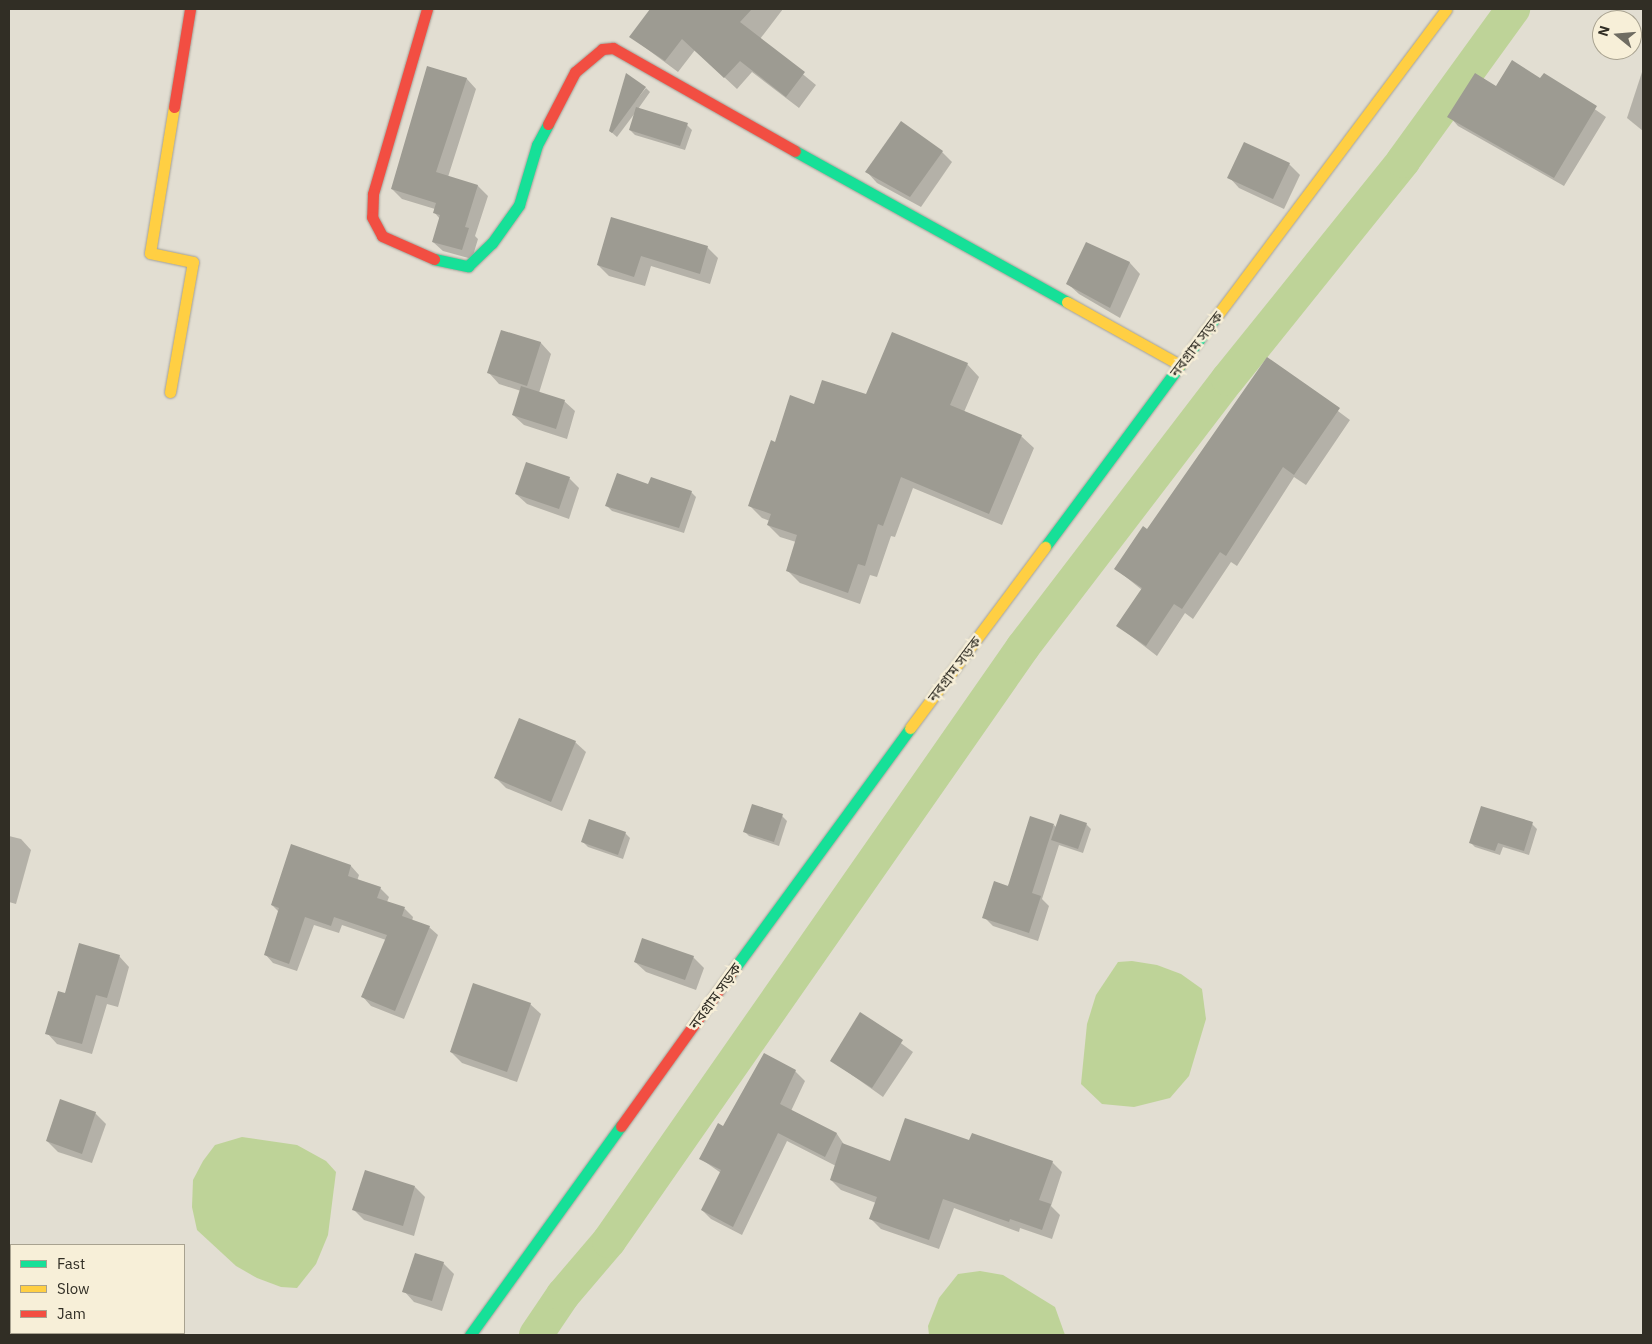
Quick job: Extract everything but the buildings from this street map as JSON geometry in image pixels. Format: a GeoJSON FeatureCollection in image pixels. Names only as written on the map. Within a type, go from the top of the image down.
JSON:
{"type":"FeatureCollection","features":[{"type":"Feature","properties":{"kind":"street"},"geometry":{"type":"LineString","coordinates":[[170,392],[194,262],[150,253],[190,9]]}},
{"type":"Feature","properties":{"kind":"street"},"geometry":{"type":"LineString","coordinates":[[427,9],[373,194],[372,217],[382,236],[406,249],[447,264],[468,266],[492,243],[519,205],[537,145],[575,72],[602,49],[613,48],[625,52],[645,68],[1180,365]]}},
{"type":"Feature","properties":{"kind":"street","name":"নবগ্রাম সড়ক"},"geometry":{"type":"LineString","coordinates":[[470,1335],[840,822],[1446,9]]}},
{"type":"Feature","properties":{"kind":"shaded area"},"geometry":{"type":"Polygon","coordinates":[[[1132,961],[1157,965],[1181,974],[1202,989],[1206,1019],[1189,1076],[1170,1098],[1134,1107],[1102,1104],[1081,1084],[1087,1024],[1096,995],[1118,962],[1132,961]]]}},
{"type":"Feature","properties":{"kind":"shaded area"},"geometry":{"type":"Polygon","coordinates":[[[242,1137],[297,1145],[326,1161],[336,1172],[328,1235],[316,1264],[297,1288],[281,1287],[257,1278],[236,1266],[197,1230],[192,1207],[193,1180],[203,1161],[215,1145],[242,1137]]]}},
{"type":"Feature","properties":{"kind":"shaded area"},"geometry":{"type":"Polygon","coordinates":[[[980,1271],[1003,1275],[1055,1307],[1065,1335],[929,1335],[928,1326],[939,1298],[958,1274],[980,1271]]]}},
{"type":"Feature","properties":{"kind":"waterway"},"geometry":{"type":"LineString","coordinates":[[536,1335],[563,1295],[609,1241],[1023,647],[1228,379],[1403,161],[1513,9]]}},
{"type":"Feature","properties":{"kind":"traffic: fast"},"geometry":{"type":"LineString","coordinates":[[434,259],[468,266],[492,243],[519,205],[537,145],[548,124]]}},
{"type":"Feature","properties":{"kind":"traffic: fast"},"geometry":{"type":"LineString","coordinates":[[795,151],[1067,302]]}},
{"type":"Feature","properties":{"kind":"traffic: fast"},"geometry":{"type":"LineString","coordinates":[[1045,547],[1216,317]]}},
{"type":"Feature","properties":{"kind":"traffic: fast"},"geometry":{"type":"LineString","coordinates":[[731,973],[910,728]]}},
{"type":"Feature","properties":{"kind":"traffic: fast"},"geometry":{"type":"LineString","coordinates":[[470,1335],[621,1126]]}},
{"type":"Feature","properties":{"kind":"traffic: slow"},"geometry":{"type":"LineString","coordinates":[[1216,317],[1446,9]]}},
{"type":"Feature","properties":{"kind":"traffic: slow"},"geometry":{"type":"LineString","coordinates":[[170,392],[193,262],[150,253],[174,107]]}},
{"type":"Feature","properties":{"kind":"traffic: slow"},"geometry":{"type":"LineString","coordinates":[[1067,302],[1180,365]]}},
{"type":"Feature","properties":{"kind":"traffic: slow"},"geometry":{"type":"LineString","coordinates":[[910,728],[1045,547]]}},
{"type":"Feature","properties":{"kind":"traffic: jam"},"geometry":{"type":"LineString","coordinates":[[174,107],[190,9]]}},
{"type":"Feature","properties":{"kind":"traffic: jam"},"geometry":{"type":"LineString","coordinates":[[427,9],[373,194],[372,217],[382,236],[434,259]]}},
{"type":"Feature","properties":{"kind":"traffic: jam"},"geometry":{"type":"LineString","coordinates":[[548,124],[575,72],[602,49],[613,48],[795,151]]}},
{"type":"Feature","properties":{"kind":"traffic: jam"},"geometry":{"type":"LineString","coordinates":[[621,1126],[731,973]]}}]}
